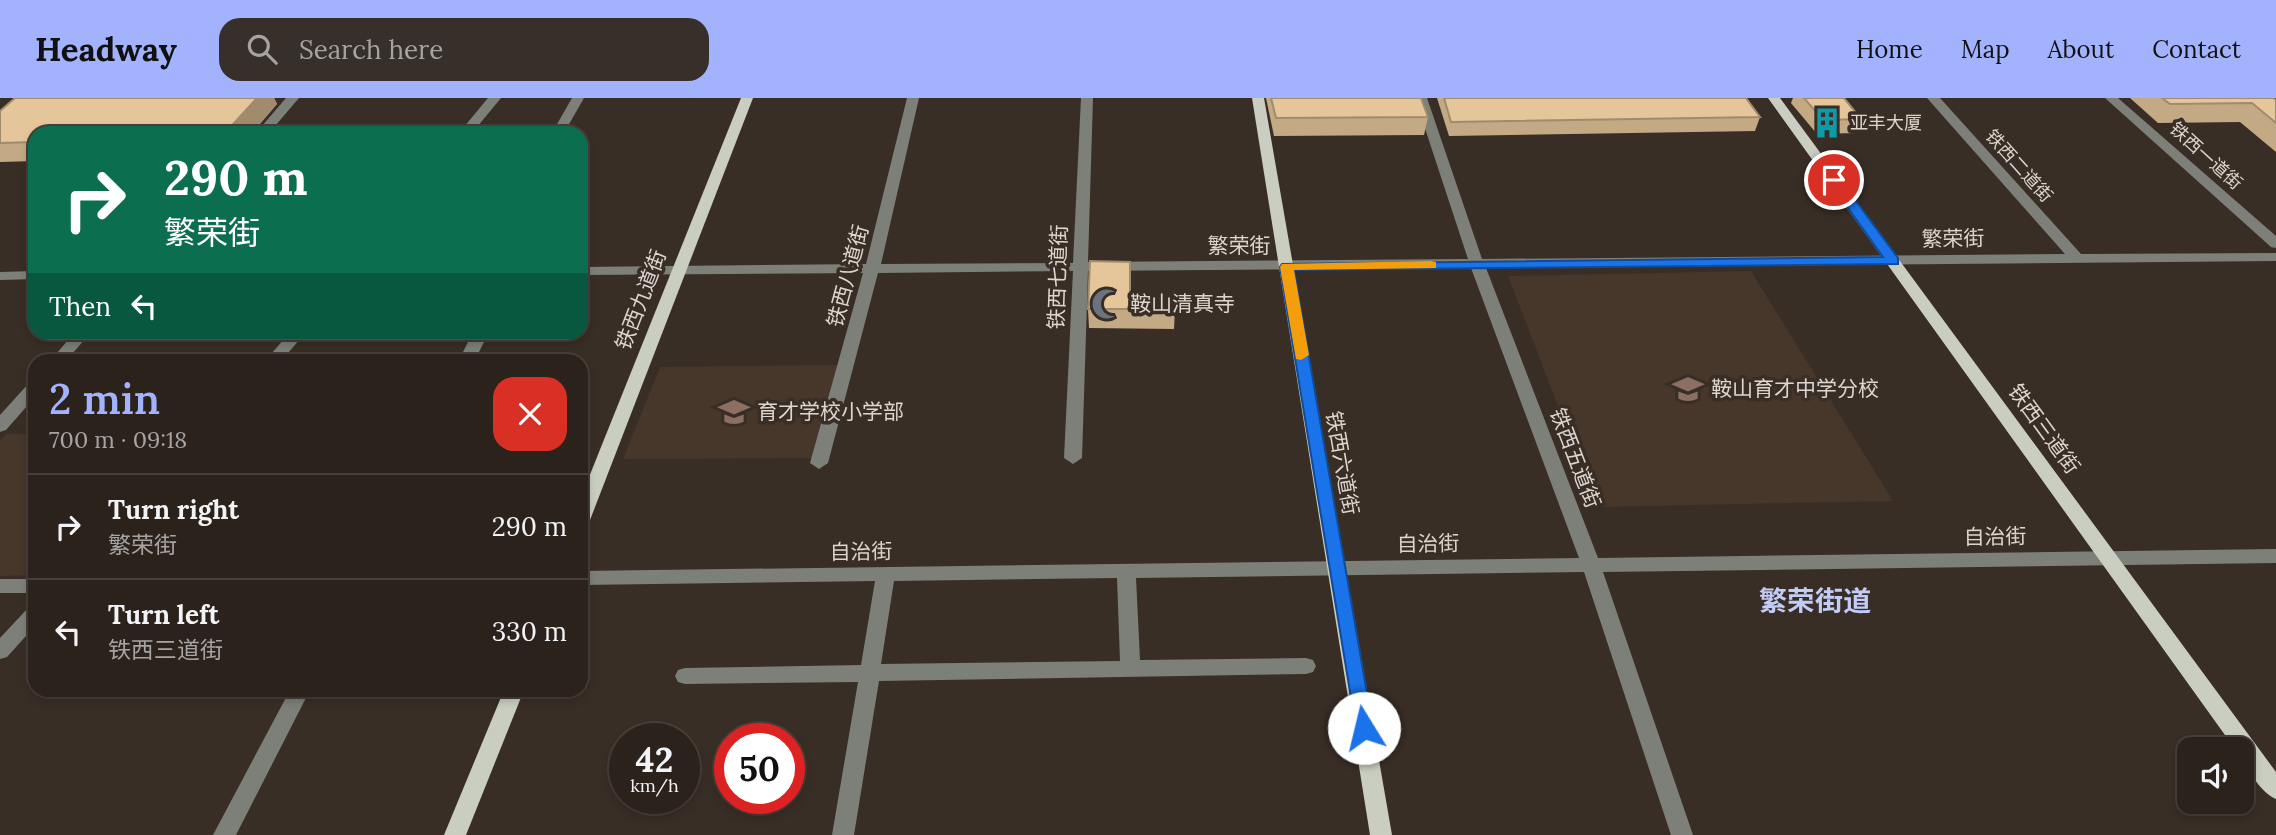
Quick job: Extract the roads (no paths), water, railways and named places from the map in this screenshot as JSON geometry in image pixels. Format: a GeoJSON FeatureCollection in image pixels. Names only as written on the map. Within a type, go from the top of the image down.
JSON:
{"type":"FeatureCollection","features":[{"type":"Feature","properties":{"kind":"main road","name":"铁西九道街"},"geometry":{"type":"LineString","coordinates":[[588,502],[747,98]]}},
{"type":"Feature","properties":{"kind":"main road","name":"铁西六道街"},"geometry":{"type":"LineString","coordinates":[[1258,98],[1381,835]]}},
{"type":"Feature","properties":{"kind":"main road","name":"铁西三道街"},"geometry":{"type":"LineString","coordinates":[[1774,98],[2276,789]]}},
{"type":"Feature","properties":{"kind":"main road"},"geometry":{"type":"LineString","coordinates":[[456,835],[511,697]]}},
{"type":"Feature","properties":{"kind":"street"},"geometry":{"type":"LineString","coordinates":[[268,126],[293,98]]}},
{"type":"Feature","properties":{"kind":"street"},"geometry":{"type":"LineString","coordinates":[[471,126],[495,98]]}},
{"type":"Feature","properties":{"kind":"street"},"geometry":{"type":"LineString","coordinates":[[562,126],[578,98]]}},
{"type":"Feature","properties":{"kind":"street","name":"铁西八道街"},"geometry":{"type":"LineString","coordinates":[[819,463],[872,269],[913,98]]}},
{"type":"Feature","properties":{"kind":"street","name":"铁西七道街"},"geometry":{"type":"LineString","coordinates":[[1073,458],[1078,268],[1087,98]]}},
{"type":"Feature","properties":{"kind":"street","name":"铁西五道街"},"geometry":{"type":"LineString","coordinates":[[1421,98],[1477,265],[1591,565],[1682,835]]}},
{"type":"Feature","properties":{"kind":"street","name":"铁西二道街"},"geometry":{"type":"LineString","coordinates":[[1933,98],[2077,259]]}},
{"type":"Feature","properties":{"kind":"street","name":"铁西一道街"},"geometry":{"type":"LineString","coordinates":[[2111,98],[2276,244]]}},
{"type":"Feature","properties":{"kind":"street","name":"繁荣街"},"geometry":{"type":"LineString","coordinates":[[588,271],[2276,257]]}},
{"type":"Feature","properties":{"kind":"street"},"geometry":{"type":"LineString","coordinates":[[0,276],[28,275]]}},
{"type":"Feature","properties":{"kind":"street"},"geometry":{"type":"LineString","coordinates":[[64,354],[77,340]]}},
{"type":"Feature","properties":{"kind":"street"},"geometry":{"type":"LineString","coordinates":[[279,354],[292,340]]}},
{"type":"Feature","properties":{"kind":"street"},"geometry":{"type":"LineString","coordinates":[[0,426],[28,395]]}},
{"type":"Feature","properties":{"kind":"street","name":"自治街"},"geometry":{"type":"LineString","coordinates":[[588,578],[2276,556]]}},
{"type":"Feature","properties":{"kind":"street"},"geometry":{"type":"LineString","coordinates":[[1126,571],[1130,668]]}},
{"type":"Feature","properties":{"kind":"street"},"geometry":{"type":"LineString","coordinates":[[844,835],[886,575]]}},
{"type":"Feature","properties":{"kind":"street"},"geometry":{"type":"LineString","coordinates":[[0,586],[28,586]]}},
{"type":"Feature","properties":{"kind":"street"},"geometry":{"type":"LineString","coordinates":[[0,651],[28,621]]}},
{"type":"Feature","properties":{"kind":"street"},"geometry":{"type":"LineString","coordinates":[[685,676],[1306,666]]}},
{"type":"Feature","properties":{"kind":"street"},"geometry":{"type":"LineString","coordinates":[[223,835],[296,697]]}},
{"type":"Feature","properties":{"kind":"place","name":"亚丰大厦"},"geometry":{"type":"Point","coordinates":[1827,123]}},
{"type":"Feature","properties":{"kind":"place","name":"鞍山清真寺"},"geometry":{"type":"Point","coordinates":[1107,304]}},
{"type":"Feature","properties":{"kind":"place","name":"鞍山育才中学分校"},"geometry":{"type":"Point","coordinates":[1688,389]}},
{"type":"Feature","properties":{"kind":"place","name":"育才学校小学部"},"geometry":{"type":"Point","coordinates":[734,412]}},
{"type":"Feature","properties":{"kind":"district","name":"繁荣街道"},"geometry":{"type":"Point","coordinates":[1815,601]}}]}
